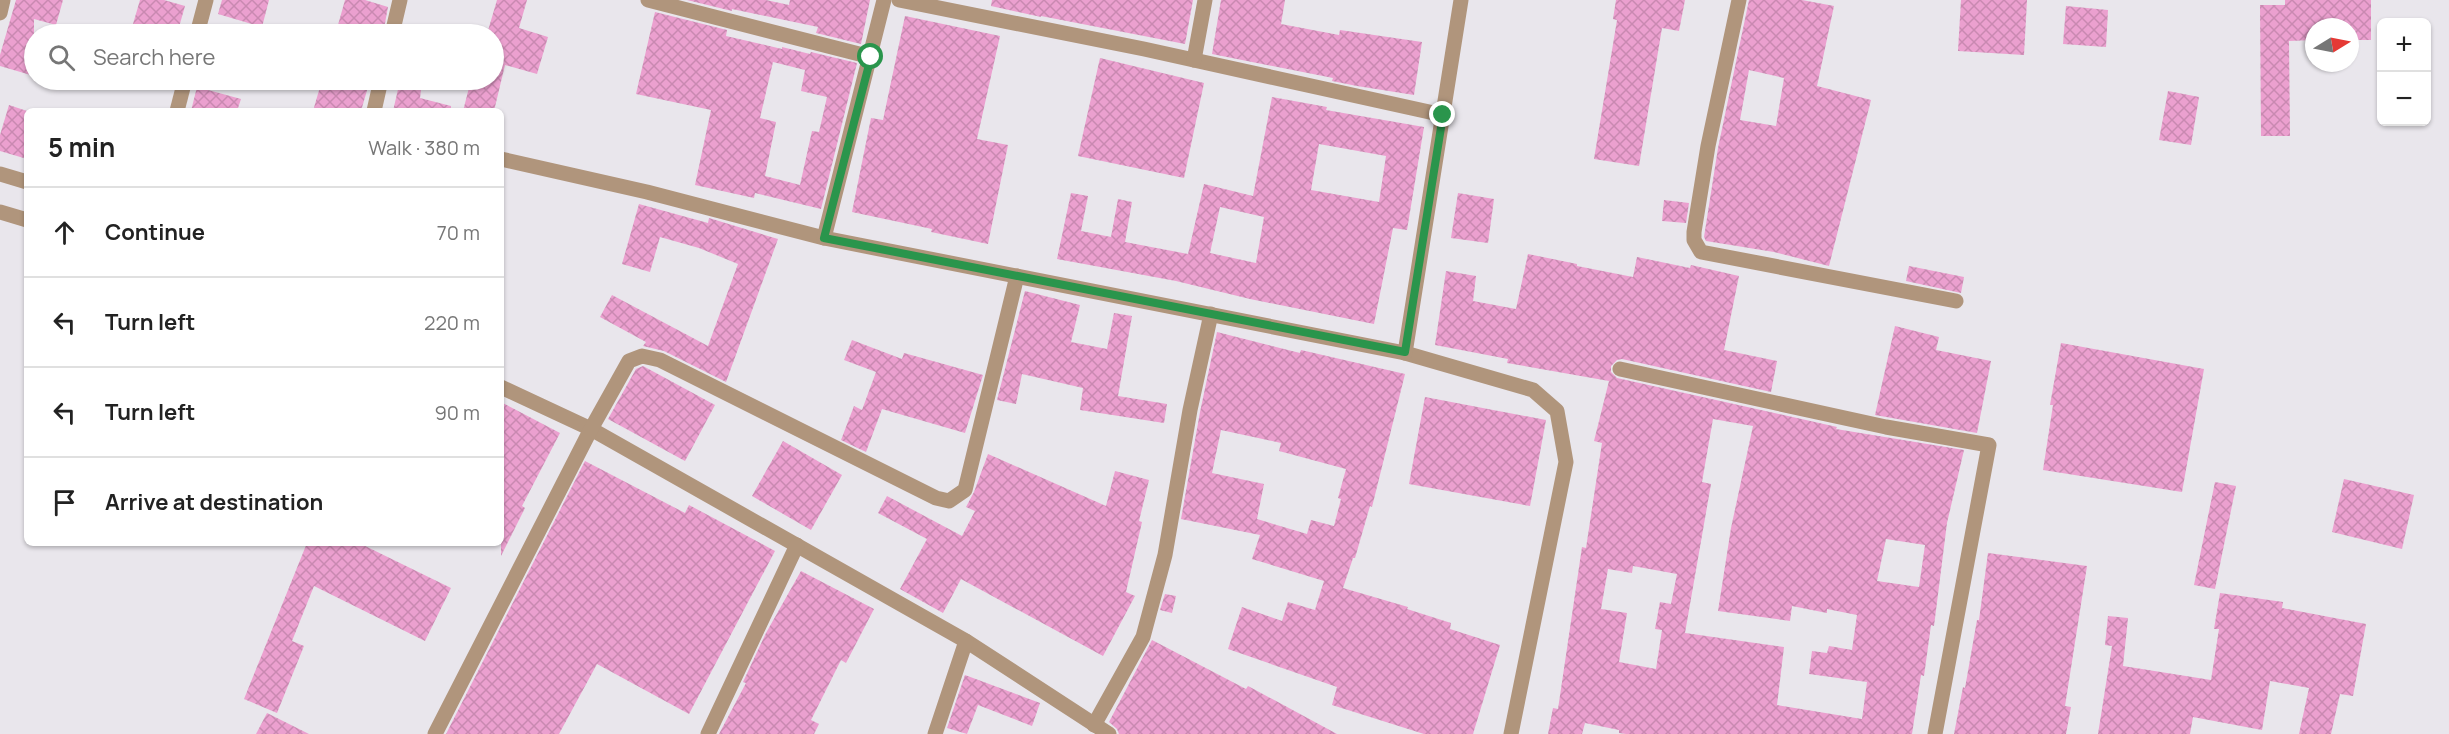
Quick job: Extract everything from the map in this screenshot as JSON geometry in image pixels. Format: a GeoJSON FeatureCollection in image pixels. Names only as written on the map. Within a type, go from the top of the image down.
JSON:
{"type":"FeatureCollection","features":[{"type":"Feature","properties":{"kind":"street"},"geometry":{"type":"LineString","coordinates":[[0,13],[3,0]]}},
{"type":"Feature","properties":{"kind":"street"},"geometry":{"type":"LineString","coordinates":[[200,24],[206,0]]}},
{"type":"Feature","properties":{"kind":"street"},"geometry":{"type":"LineString","coordinates":[[394,24],[400,0]]}},
{"type":"Feature","properties":{"kind":"street"},"geometry":{"type":"LineString","coordinates":[[648,0],[871,57]]}},
{"type":"Feature","properties":{"kind":"street"},"geometry":{"type":"LineString","coordinates":[[824,238],[884,0]]}},
{"type":"Feature","properties":{"kind":"street"},"geometry":{"type":"LineString","coordinates":[[899,0],[1194,60],[1443,115]]}},
{"type":"Feature","properties":{"kind":"street"},"geometry":{"type":"LineString","coordinates":[[1194,60],[1205,0]]}},
{"type":"Feature","properties":{"kind":"street"},"geometry":{"type":"LineString","coordinates":[[1405,352],[1461,0]]}},
{"type":"Feature","properties":{"kind":"street"},"geometry":{"type":"LineString","coordinates":[[1739,0],[1708,146],[1694,231],[1694,240],[1701,252],[1956,301]]}},
{"type":"Feature","properties":{"kind":"street"},"geometry":{"type":"LineString","coordinates":[[178,108],[182,90]]}},
{"type":"Feature","properties":{"kind":"street"},"geometry":{"type":"LineString","coordinates":[[375,108],[379,90]]}},
{"type":"Feature","properties":{"kind":"street"},"geometry":{"type":"LineString","coordinates":[[504,160],[646,192],[824,238],[1405,352],[1533,390],[1557,411],[1566,462],[1511,734]]}},
{"type":"Feature","properties":{"kind":"street"},"geometry":{"type":"LineString","coordinates":[[0,174],[24,181]]}},
{"type":"Feature","properties":{"kind":"street"},"geometry":{"type":"LineString","coordinates":[[0,212],[24,219]]}},
{"type":"Feature","properties":{"kind":"street"},"geometry":{"type":"LineString","coordinates":[[435,734],[591,429],[630,361],[642,356],[660,360],[936,498],[949,501],[965,490],[1017,276]]}},
{"type":"Feature","properties":{"kind":"street"},"geometry":{"type":"LineString","coordinates":[[1094,725],[1143,637],[1165,555],[1190,410],[1211,314]]}},
{"type":"Feature","properties":{"kind":"street"},"geometry":{"type":"LineString","coordinates":[[1620,369],[1886,427],[1989,446],[1935,734]]}},
{"type":"Feature","properties":{"kind":"street"},"geometry":{"type":"LineString","coordinates":[[504,388],[591,429],[966,641],[1109,734]]}},
{"type":"Feature","properties":{"kind":"street"},"geometry":{"type":"LineString","coordinates":[[708,734],[797,545]]}},
{"type":"Feature","properties":{"kind":"street"},"geometry":{"type":"LineString","coordinates":[[934,734],[966,641]]}},
{"type":"Feature","properties":{"kind":"building"},"geometry":{"type":"Polygon","coordinates":[[[16,0],[63,0],[56,24],[34,19],[34,24],[24,24],[24,73],[0,66],[0,55],[16,0]]]}},
{"type":"Feature","properties":{"kind":"building"},"geometry":{"type":"Polygon","coordinates":[[[140,0],[164,0],[185,6],[180,24],[133,24],[140,0]]]}},
{"type":"Feature","properties":{"kind":"building"},"geometry":{"type":"Polygon","coordinates":[[[222,0],[269,0],[263,24],[252,24],[218,14],[222,0]]]}},
{"type":"Feature","properties":{"kind":"building"},"geometry":{"type":"Polygon","coordinates":[[[345,0],[365,0],[388,7],[385,24],[338,24],[345,0]]]}},
{"type":"Feature","properties":{"kind":"building"},"geometry":{"type":"Polygon","coordinates":[[[497,0],[527,0],[519,28],[548,37],[537,74],[505,65],[504,69],[504,24],[490,24],[497,0]]]}},
{"type":"Feature","properties":{"kind":"building"},"geometry":{"type":"Polygon","coordinates":[[[687,0],[766,0],[789,5],[790,0],[870,0],[861,44],[816,33],[818,27],[687,0]]]}},
{"type":"Feature","properties":{"kind":"building"},"geometry":{"type":"Polygon","coordinates":[[[992,0],[1193,0],[1185,44],[991,6],[992,0]]]}},
{"type":"Feature","properties":{"kind":"building"},"geometry":{"type":"Polygon","coordinates":[[[1221,0],[1285,0],[1281,24],[1339,35],[1340,30],[1422,42],[1414,95],[1332,81],[1333,78],[1212,54],[1221,0]]]}},
{"type":"Feature","properties":{"kind":"building"},"geometry":{"type":"Polygon","coordinates":[[[1616,0],[1685,0],[1679,31],[1662,28],[1639,166],[1594,159],[1617,20],[1613,19],[1616,0]]]}},
{"type":"Feature","properties":{"kind":"building"},"geometry":{"type":"Polygon","coordinates":[[[1749,0],[1802,0],[1834,6],[1817,86],[1871,100],[1829,266],[1774,252],[1706,241],[1704,237],[1718,148],[1749,0]],[[1749,70],[1740,120],[1776,126],[1784,78],[1749,70]]]}},
{"type":"Feature","properties":{"kind":"building"},"geometry":{"type":"Polygon","coordinates":[[[1961,0],[2027,0],[2024,55],[1958,51],[1961,0]]]}},
{"type":"Feature","properties":{"kind":"building"},"geometry":{"type":"Polygon","coordinates":[[[2285,0],[2371,0],[2371,40],[2359,40],[2359,18],[2305,18],[2305,40],[2289,41],[2290,136],[2261,136],[2260,5],[2285,5],[2285,0]]]}},
{"type":"Feature","properties":{"kind":"building"},"geometry":{"type":"Polygon","coordinates":[[[2066,6],[2108,10],[2106,47],[2063,44],[2066,6]]]}},
{"type":"Feature","properties":{"kind":"building"},"geometry":{"type":"Polygon","coordinates":[[[655,12],[727,30],[726,36],[857,63],[821,209],[755,193],[754,198],[695,185],[711,110],[636,94],[655,12]],[[773,62],[760,118],[776,122],[765,176],[800,185],[812,131],[819,132],[827,97],[801,91],[805,70],[773,62]]]}},
{"type":"Feature","properties":{"kind":"building"},"geometry":{"type":"Polygon","coordinates":[[[905,16],[1000,36],[977,139],[1008,145],[988,244],[852,212],[871,118],[883,120],[905,16]]]}},
{"type":"Feature","properties":{"kind":"building"},"geometry":{"type":"Polygon","coordinates":[[[1100,58],[1204,83],[1184,178],[1078,156],[1100,58]]]}},
{"type":"Feature","properties":{"kind":"building"},"geometry":{"type":"Polygon","coordinates":[[[196,90],[208,90],[241,99],[238,108],[192,108],[196,90]]]}},
{"type":"Feature","properties":{"kind":"building"},"geometry":{"type":"Polygon","coordinates":[[[319,90],[367,90],[362,108],[314,108],[319,90]]]}},
{"type":"Feature","properties":{"kind":"building"},"geometry":{"type":"Polygon","coordinates":[[[398,90],[421,90],[420,98],[451,106],[451,108],[394,108],[398,90]]]}},
{"type":"Feature","properties":{"kind":"building"},"geometry":{"type":"Polygon","coordinates":[[[468,90],[499,90],[495,108],[464,108],[468,90]]]}},
{"type":"Feature","properties":{"kind":"building"},"geometry":{"type":"Polygon","coordinates":[[[2168,91],[2199,97],[2191,145],[2159,140],[2168,91]]]}},
{"type":"Feature","properties":{"kind":"building"},"geometry":{"type":"Polygon","coordinates":[[[1272,97],[1327,107],[1326,110],[1424,127],[1407,230],[1393,228],[1374,324],[1250,299],[1176,281],[1057,259],[1071,193],[1088,196],[1081,231],[1111,237],[1118,199],[1132,202],[1125,242],[1188,254],[1204,184],[1253,196],[1272,97]],[[1319,144],[1311,190],[1379,202],[1386,156],[1319,144]],[[1220,207],[1210,253],[1256,263],[1264,217],[1220,207]]]}},
{"type":"Feature","properties":{"kind":"building"},"geometry":{"type":"Polygon","coordinates":[[[9,105],[24,110],[24,158],[0,151],[0,135],[9,105]]]}},
{"type":"Feature","properties":{"kind":"building"},"geometry":{"type":"Polygon","coordinates":[[[1458,193],[1494,199],[1488,243],[1451,238],[1458,193]]]}},
{"type":"Feature","properties":{"kind":"building"},"geometry":{"type":"Polygon","coordinates":[[[1664,200],[1689,203],[1686,223],[1662,221],[1664,200]]]}},
{"type":"Feature","properties":{"kind":"building"},"geometry":{"type":"Polygon","coordinates":[[[639,204],[708,223],[709,218],[778,239],[726,382],[664,351],[643,346],[646,342],[600,317],[612,295],[708,346],[738,264],[699,248],[660,237],[650,272],[622,264],[639,204]]]}},
{"type":"Feature","properties":{"kind":"building"},"geometry":{"type":"Polygon","coordinates":[[[1528,254],[1633,277],[1637,257],[1690,268],[1691,265],[1739,276],[1724,350],[1777,361],[1771,392],[1622,359],[1617,360],[1611,366],[1611,372],[1617,378],[1837,427],[1836,429],[1964,450],[1947,523],[1934,626],[1931,625],[1924,676],[1921,675],[1912,734],[1626,734],[1619,733],[1619,730],[1585,723],[1582,734],[1548,734],[1553,708],[1558,709],[1582,547],[1586,548],[1602,443],[1594,441],[1609,381],[1507,363],[1508,359],[1435,345],[1446,271],[1476,276],[1473,301],[1516,309],[1528,254]],[[1713,419],[1702,482],[1711,484],[1685,633],[1784,647],[1777,705],[1862,719],[1867,682],[1809,674],[1812,651],[1827,653],[1829,646],[1852,650],[1857,615],[1827,609],[1827,613],[1792,606],[1790,621],[1718,611],[1731,528],[1753,426],[1713,419]],[[1886,539],[1877,581],[1919,587],[1925,545],[1886,539]],[[1633,566],[1632,573],[1608,569],[1601,609],[1627,613],[1619,662],[1656,669],[1662,630],[1655,629],[1660,602],[1671,604],[1677,574],[1633,566]]]}},
{"type":"Feature","properties":{"kind":"building"},"geometry":{"type":"Polygon","coordinates":[[[1909,266],[1964,277],[1961,293],[1906,281],[1909,266]]]}},
{"type":"Feature","properties":{"kind":"building"},"geometry":{"type":"Polygon","coordinates":[[[1025,291],[1080,305],[1071,342],[1107,349],[1114,313],[1132,316],[1118,396],[1167,404],[1164,423],[1080,410],[1083,388],[1022,374],[1016,404],[997,400],[1025,291]]]}},
{"type":"Feature","properties":{"kind":"building"},"geometry":{"type":"Polygon","coordinates":[[[1895,326],[1939,337],[1936,350],[1991,361],[1977,433],[1875,415],[1895,326]]]}},
{"type":"Feature","properties":{"kind":"building"},"geometry":{"type":"Polygon","coordinates":[[[1217,332],[1300,353],[1301,350],[1405,374],[1372,507],[1370,506],[1355,558],[1353,558],[1343,588],[1408,607],[1407,609],[1451,623],[1450,629],[1500,645],[1473,734],[1424,734],[1332,705],[1337,687],[1228,649],[1242,607],[1282,621],[1288,602],[1315,610],[1324,581],[1252,559],[1260,535],[1181,519],[1217,332]],[[1221,430],[1212,473],[1264,484],[1257,519],[1307,534],[1311,520],[1334,526],[1341,499],[1338,498],[1346,469],[1279,451],[1281,443],[1221,430]]]}},
{"type":"Feature","properties":{"kind":"building"},"geometry":{"type":"Polygon","coordinates":[[[852,340],[902,359],[904,353],[983,375],[965,433],[882,409],[866,452],[841,440],[854,406],[862,410],[876,372],[844,360],[852,340]]]}},
{"type":"Feature","properties":{"kind":"building"},"geometry":{"type":"Polygon","coordinates":[[[2061,343],[2204,369],[2182,492],[2043,470],[2053,405],[2050,405],[2061,343]]]}},
{"type":"Feature","properties":{"kind":"building"},"geometry":{"type":"Polygon","coordinates":[[[643,366],[715,405],[685,461],[608,419],[636,369],[643,366]]]}},
{"type":"Feature","properties":{"kind":"building"},"geometry":{"type":"Polygon","coordinates":[[[1425,397],[1546,420],[1530,506],[1409,484],[1425,397]]]}},
{"type":"Feature","properties":{"kind":"building"},"geometry":{"type":"Polygon","coordinates":[[[504,404],[560,433],[522,506],[525,508],[501,556],[501,546],[504,546],[504,404]]]}},
{"type":"Feature","properties":{"kind":"building"},"geometry":{"type":"Polygon","coordinates":[[[783,441],[842,475],[811,530],[752,496],[783,441]]]}},
{"type":"Feature","properties":{"kind":"building"},"geometry":{"type":"Polygon","coordinates":[[[988,454],[1106,506],[1115,471],[1149,480],[1126,592],[1135,596],[1103,656],[961,579],[943,613],[900,589],[927,539],[878,513],[887,496],[962,536],[975,511],[966,507],[988,454]]]}},
{"type":"Feature","properties":{"kind":"building"},"geometry":{"type":"Polygon","coordinates":[[[585,461],[685,513],[689,505],[775,551],[689,714],[597,664],[559,734],[446,734],[585,461]]]}},
{"type":"Feature","properties":{"kind":"building"},"geometry":{"type":"Polygon","coordinates":[[[2344,479],[2414,495],[2402,549],[2332,532],[2344,479]]]}},
{"type":"Feature","properties":{"kind":"building"},"geometry":{"type":"Polygon","coordinates":[[[2215,482],[2236,486],[2215,589],[2194,585],[2215,482]]]}},
{"type":"Feature","properties":{"kind":"building"},"geometry":{"type":"Polygon","coordinates":[[[306,546],[365,546],[451,588],[425,641],[314,586],[292,641],[304,646],[277,713],[244,699],[306,546]]]}},
{"type":"Feature","properties":{"kind":"building"},"geometry":{"type":"Polygon","coordinates":[[[1988,553],[2087,566],[2065,706],[2071,707],[2066,734],[1954,734],[1977,620],[1979,620],[1988,553]]]}},
{"type":"Feature","properties":{"kind":"building"},"geometry":{"type":"Polygon","coordinates":[[[801,571],[874,609],[846,663],[841,660],[811,720],[819,724],[814,734],[719,734],[746,683],[743,682],[766,633],[801,571]]]}},
{"type":"Feature","properties":{"kind":"building"},"geometry":{"type":"Polygon","coordinates":[[[2220,593],[2283,602],[2282,608],[2366,624],[2353,696],[2340,694],[2331,734],[2299,734],[2309,688],[2270,681],[2262,730],[2193,717],[2190,734],[2098,734],[2112,646],[2105,645],[2108,616],[2128,618],[2123,666],[2211,680],[2219,629],[2214,629],[2220,593]]]}},
{"type":"Feature","properties":{"kind":"building"},"geometry":{"type":"Polygon","coordinates":[[[1165,594],[1176,596],[1172,613],[1160,610],[1165,594]]]}},
{"type":"Feature","properties":{"kind":"building"},"geometry":{"type":"Polygon","coordinates":[[[1152,640],[1246,689],[1248,686],[1337,734],[1119,734],[1109,722],[1152,640]]]}},
{"type":"Feature","properties":{"kind":"building"},"geometry":{"type":"Polygon","coordinates":[[[965,675],[1040,703],[1032,726],[978,705],[967,734],[947,728],[965,675]]]}},
{"type":"Feature","properties":{"kind":"building"},"geometry":{"type":"Polygon","coordinates":[[[267,713],[309,734],[256,734],[267,713]]]}},
{"type":"Feature","properties":{"kind":"route"},"geometry":{"type":"LineString","coordinates":[[871,57],[824,238],[1405,352],[1443,115]]}}]}
